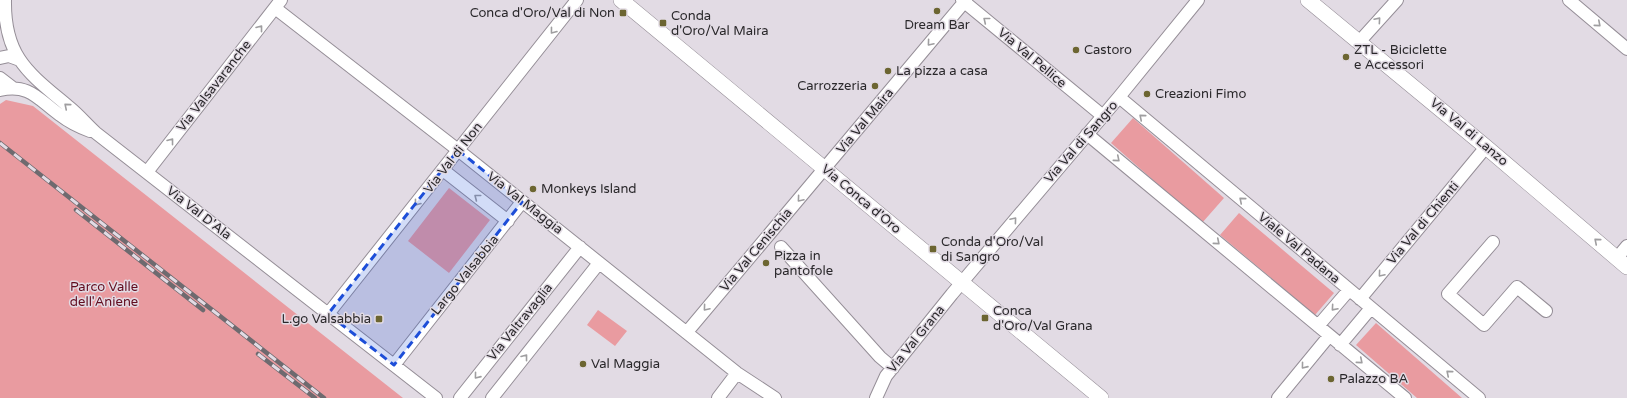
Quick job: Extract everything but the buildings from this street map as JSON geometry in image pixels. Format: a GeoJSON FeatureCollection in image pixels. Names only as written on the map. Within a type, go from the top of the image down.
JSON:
{"type":"FeatureCollection","features":[{"type":"Feature","properties":{"kind":"street","name":"Via Val D'Ala"},"geometry":{"type":"LineString","coordinates":[[5,0],[5,16],[8,36],[20,60],[37,81],[70,108],[96,133],[436,398]]}},
{"type":"Feature","properties":{"kind":"street","name":"Via Val di Non"},"geometry":{"type":"LineString","coordinates":[[328,314],[577,0]]}},
{"type":"Feature","properties":{"kind":"street","name":"Via Conca d'Oro"},"geometry":{"type":"LineString","coordinates":[[622,0],[1101,398]]}},
{"type":"Feature","properties":{"kind":"street","name":"Via Val di Sangro"},"geometry":{"type":"LineString","coordinates":[[962,282],[1119,97],[1198,0]]}},
{"type":"Feature","properties":{"kind":"street","name":"Via Val di Lanzo"},"geometry":{"type":"LineString","coordinates":[[1308,0],[1622,262]]}},
{"type":"Feature","properties":{"kind":"street"},"geometry":{"type":"LineString","coordinates":[[1359,42],[1397,0]]}},
{"type":"Feature","properties":{"kind":"street"},"geometry":{"type":"LineString","coordinates":[[1569,0],[1627,49]]}},
{"type":"Feature","properties":{"kind":"street","name":"Via Val Maira"},"geometry":{"type":"LineString","coordinates":[[825,169],[964,1]]}},
{"type":"Feature","properties":{"kind":"street","name":"Via Val Pellice"},"geometry":{"type":"LineString","coordinates":[[964,1],[1103,116]]}},
{"type":"Feature","properties":{"kind":"street","name":"Via Val Maggia"},"geometry":{"type":"LineString","coordinates":[[278,4],[522,202],[737,373],[775,398]]}},
{"type":"Feature","properties":{"kind":"street","name":"Via Valsavaranche"},"geometry":{"type":"LineString","coordinates":[[147,172],[278,4]]}},
{"type":"Feature","properties":{"kind":"street"},"geometry":{"type":"LineString","coordinates":[[0,58],[9,56],[20,60]]}},
{"type":"Feature","properties":{"kind":"street"},"geometry":{"type":"LineString","coordinates":[[0,78],[14,88],[34,94],[64,118],[96,133]]}},
{"type":"Feature","properties":{"kind":"street"},"geometry":{"type":"LineString","coordinates":[[0,90],[14,88]]}},
{"type":"Feature","properties":{"kind":"street","name":"Viale Val Padana"},"geometry":{"type":"LineString","coordinates":[[1119,97],[1479,398]]}},
{"type":"Feature","properties":{"kind":"street"},"geometry":{"type":"LineString","coordinates":[[1087,134],[1405,398]]}},
{"type":"Feature","properties":{"kind":"street","name":"Via Val di Chienti"},"geometry":{"type":"LineString","coordinates":[[1360,299],[1486,147]]}},
{"type":"Feature","properties":{"kind":"street","name":"Via Val Cenischia"},"geometry":{"type":"LineString","coordinates":[[687,332],[825,169]]}},
{"type":"Feature","properties":{"kind":"street"},"geometry":{"type":"LineString","coordinates":[[443,170],[508,221]]}},
{"type":"Feature","properties":{"kind":"street","name":"Largo Valsabbia"},"geometry":{"type":"LineString","coordinates":[[394,365],[522,202]]}},
{"type":"Feature","properties":{"kind":"street"},"geometry":{"type":"LineString","coordinates":[[1492,242],[1448,294],[1484,325],[1517,286],[1546,311]]}},
{"type":"Feature","properties":{"kind":"street"},"geometry":{"type":"LineString","coordinates":[[1622,262],[1627,246]]}},
{"type":"Feature","properties":{"kind":"street","name":"Via Valtravaglia"},"geometry":{"type":"LineString","coordinates":[[460,398],[580,247]]}},
{"type":"Feature","properties":{"kind":"street"},"geometry":{"type":"LineString","coordinates":[[781,247],[880,357],[892,368]]}},
{"type":"Feature","properties":{"kind":"street","name":"Via Valtravaglia"},"geometry":{"type":"LineString","coordinates":[[492,398],[599,263]]}},
{"type":"Feature","properties":{"kind":"street","name":"Via Val Grana"},"geometry":{"type":"LineString","coordinates":[[876,398],[886,376],[962,282]]}},
{"type":"Feature","properties":{"kind":"street"},"geometry":{"type":"LineString","coordinates":[[1318,326],[1349,290]]}},
{"type":"Feature","properties":{"kind":"street"},"geometry":{"type":"LineString","coordinates":[[1340,345],[1371,308]]}},
{"type":"Feature","properties":{"kind":"street"},"geometry":{"type":"LineString","coordinates":[[1278,398],[1329,336]]}},
{"type":"Feature","properties":{"kind":"street"},"geometry":{"type":"LineString","coordinates":[[718,398],[737,373]]}},
{"type":"Feature","properties":{"kind":"highlighted area"},"geometry":{"type":"Polygon","coordinates":[[[458,150],[522,202],[394,365],[328,314],[458,150]]]}},
{"type":"Feature","properties":{"kind":"green space","name":"Parco Valle dell'Aniene"},"geometry":{"type":"Polygon","coordinates":[[[6,100],[33,106],[403,398],[0,398],[0,104],[6,100]]]}},
{"type":"Feature","properties":{"kind":"green space"},"geometry":{"type":"Polygon","coordinates":[[[1133,118],[1224,198],[1202,223],[1111,143],[1133,118]]]}},
{"type":"Feature","properties":{"kind":"green space"},"geometry":{"type":"Polygon","coordinates":[[[449,188],[490,220],[449,273],[408,241],[449,188]]]}},
{"type":"Feature","properties":{"kind":"green space"},"geometry":{"type":"Polygon","coordinates":[[[1239,213],[1334,293],[1315,315],[1220,235],[1239,213]]]}},
{"type":"Feature","properties":{"kind":"green space"},"geometry":{"type":"Polygon","coordinates":[[[598,310],[627,331],[615,346],[587,325],[598,310]]]}},
{"type":"Feature","properties":{"kind":"green space"},"geometry":{"type":"Polygon","coordinates":[[[1376,323],[1462,398],[1417,398],[1356,345],[1376,323]]]}},
{"type":"Feature","properties":{"kind":"railway"},"geometry":{"type":"LineString","coordinates":[[0,143],[324,398]]}},
{"type":"Feature","properties":{"kind":"railway"},"geometry":{"type":"LineString","coordinates":[[76,210],[203,310]]}},
{"type":"Feature","properties":{"kind":"railway"},"geometry":{"type":"LineString","coordinates":[[258,354],[315,398]]}},
{"type":"Feature","properties":{"kind":"place","name":"Dream Bar"},"geometry":{"type":"Point","coordinates":[937,11]}},
{"type":"Feature","properties":{"kind":"place","name":"Conca d'Oro/Val di Non"},"geometry":{"type":"Point","coordinates":[623,13]}},
{"type":"Feature","properties":{"kind":"place","name":"Conda d'Oro/Val Maira"},"geometry":{"type":"Point","coordinates":[663,23]}},
{"type":"Feature","properties":{"kind":"place","name":"Castoro"},"geometry":{"type":"Point","coordinates":[1076,50]}},
{"type":"Feature","properties":{"kind":"place","name":"ZTL - Biciclette e Accessori"},"geometry":{"type":"Point","coordinates":[1346,57]}},
{"type":"Feature","properties":{"kind":"place","name":"La pizza a casa"},"geometry":{"type":"Point","coordinates":[888,71]}},
{"type":"Feature","properties":{"kind":"place","name":"Carrozzeria"},"geometry":{"type":"Point","coordinates":[875,86]}},
{"type":"Feature","properties":{"kind":"place","name":"Creazioni Fimo"},"geometry":{"type":"Point","coordinates":[1147,94]}},
{"type":"Feature","properties":{"kind":"place","name":"Monkeys Island"},"geometry":{"type":"Point","coordinates":[533,189]}},
{"type":"Feature","properties":{"kind":"place","name":"Conda d'Oro/Val di Sangro"},"geometry":{"type":"Point","coordinates":[933,249]}},
{"type":"Feature","properties":{"kind":"place","name":"Pizza in pantofole"},"geometry":{"type":"Point","coordinates":[766,263]}},
{"type":"Feature","properties":{"kind":"place","name":"Conca d'Oro/Val Grana"},"geometry":{"type":"Point","coordinates":[985,318]}},
{"type":"Feature","properties":{"kind":"place","name":"L.go Valsabbia"},"geometry":{"type":"Point","coordinates":[379,319]}},
{"type":"Feature","properties":{"kind":"place","name":"Val Maggia"},"geometry":{"type":"Point","coordinates":[583,364]}},
{"type":"Feature","properties":{"kind":"place","name":"Palazzo BA"},"geometry":{"type":"Point","coordinates":[1331,379]}}]}
